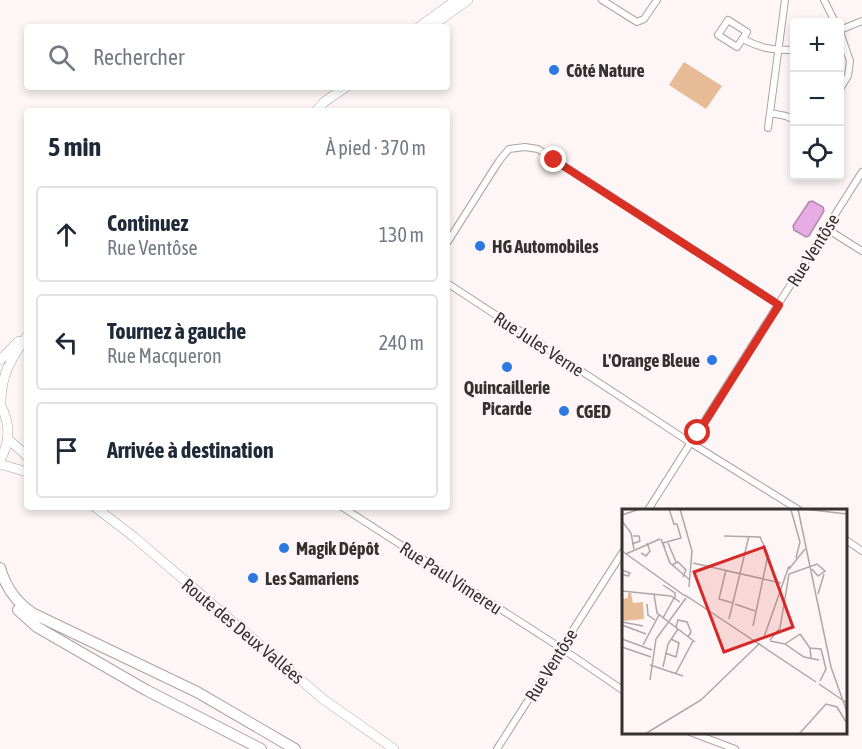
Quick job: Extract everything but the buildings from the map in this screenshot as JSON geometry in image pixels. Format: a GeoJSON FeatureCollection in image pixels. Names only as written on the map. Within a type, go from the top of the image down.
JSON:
{"type":"FeatureCollection","features":[{"type":"Feature","properties":{"kind":"highway"},"geometry":{"type":"LineString","coordinates":[[0,568],[13,596],[34,614],[204,696],[295,749]]}},
{"type":"Feature","properties":{"kind":"highway"},"geometry":{"type":"LineString","coordinates":[[0,582],[15,608],[37,627],[146,690],[261,749]]}},
{"type":"Feature","properties":{"kind":"main road"},"geometry":{"type":"LineString","coordinates":[[423,24],[456,0]]}},
{"type":"Feature","properties":{"kind":"main road"},"geometry":{"type":"LineString","coordinates":[[434,24],[468,0]]}},
{"type":"Feature","properties":{"kind":"main road"},"geometry":{"type":"LineString","coordinates":[[312,108],[330,90]]}},
{"type":"Feature","properties":{"kind":"main road"},"geometry":{"type":"LineString","coordinates":[[319,108],[342,90]]}},
{"type":"Feature","properties":{"kind":"main road"},"geometry":{"type":"LineString","coordinates":[[0,360],[24,339]]}},
{"type":"Feature","properties":{"kind":"main road"},"geometry":{"type":"LineString","coordinates":[[0,460],[8,439],[8,421],[0,404],[1,384],[24,340]]}},
{"type":"Feature","properties":{"kind":"main road"},"geometry":{"type":"LineString","coordinates":[[8,439],[24,453]]}},
{"type":"Feature","properties":{"kind":"main road"},"geometry":{"type":"LineString","coordinates":[[0,464],[24,471]]}},
{"type":"Feature","properties":{"kind":"main road","name":"Route des Deux Vallées"},"geometry":{"type":"LineString","coordinates":[[98,510],[134,537],[323,699],[394,749]]}},
{"type":"Feature","properties":{"kind":"street"},"geometry":{"type":"LineString","coordinates":[[602,0],[637,22],[645,19],[657,0]]}},
{"type":"Feature","properties":{"kind":"street"},"geometry":{"type":"LineString","coordinates":[[768,128],[784,0]]}},
{"type":"Feature","properties":{"kind":"street"},"geometry":{"type":"LineString","coordinates":[[824,0],[833,18]]}},
{"type":"Feature","properties":{"kind":"street"},"geometry":{"type":"LineString","coordinates":[[728,20],[747,32],[743,39],[737,47],[718,36],[728,20]]}},
{"type":"Feature","properties":{"kind":"street"},"geometry":{"type":"LineString","coordinates":[[844,29],[862,21]]}},
{"type":"Feature","properties":{"kind":"street"},"geometry":{"type":"LineString","coordinates":[[743,39],[759,47],[790,50]]}},
{"type":"Feature","properties":{"kind":"street"},"geometry":{"type":"LineString","coordinates":[[844,43],[850,61],[848,76],[844,82]]}},
{"type":"Feature","properties":{"kind":"street"},"geometry":{"type":"LineString","coordinates":[[770,113],[790,118]]}},
{"type":"Feature","properties":{"kind":"street"},"geometry":{"type":"LineString","coordinates":[[450,238],[509,149],[525,147],[538,149],[779,305]]}},
{"type":"Feature","properties":{"kind":"street","name":"Rue Ventôse"},"geometry":{"type":"LineString","coordinates":[[649,509],[862,172]]}},
{"type":"Feature","properties":{"kind":"street"},"geometry":{"type":"LineString","coordinates":[[826,229],[862,251]]}},
{"type":"Feature","properties":{"kind":"street","name":"Rue Jules Verne"},"geometry":{"type":"LineString","coordinates":[[450,286],[691,443],[797,509]]}},
{"type":"Feature","properties":{"kind":"street","name":"Rue Paul Vimereu"},"geometry":{"type":"LineString","coordinates":[[347,510],[622,690]]}},
{"type":"Feature","properties":{"kind":"street"},"geometry":{"type":"LineString","coordinates":[[847,541],[862,551]]}},
{"type":"Feature","properties":{"kind":"street","name":"Rue Ventôse"},"geometry":{"type":"LineString","coordinates":[[497,749],[622,553]]}},
{"type":"Feature","properties":{"kind":"street"},"geometry":{"type":"LineString","coordinates":[[695,734],[735,749]]}},
{"type":"Feature","properties":{"kind":"shaded area"},"geometry":{"type":"Polygon","coordinates":[[[684,62],[722,86],[706,109],[669,85],[684,62]]]}},
{"type":"Feature","properties":{"kind":"shaded area"},"geometry":{"type":"Polygon","coordinates":[[[812,201],[823,207],[824,211],[809,236],[806,237],[794,230],[793,226],[812,201]]]}},
{"type":"Feature","properties":{"kind":"place","name":"Côté Nature"},"geometry":{"type":"Point","coordinates":[554,70]}},
{"type":"Feature","properties":{"kind":"place","name":"HG Automobiles"},"geometry":{"type":"Point","coordinates":[480,246]}},
{"type":"Feature","properties":{"kind":"place","name":"L'Orange Bleue"},"geometry":{"type":"Point","coordinates":[712,360]}},
{"type":"Feature","properties":{"kind":"place","name":"Quincaillerie Picarde"},"geometry":{"type":"Point","coordinates":[507,367]}},
{"type":"Feature","properties":{"kind":"place","name":"CGED"},"geometry":{"type":"Point","coordinates":[564,411]}},
{"type":"Feature","properties":{"kind":"place","name":"Magik Dépôt"},"geometry":{"type":"Point","coordinates":[284,548]}},
{"type":"Feature","properties":{"kind":"place","name":"Les Samariens"},"geometry":{"type":"Point","coordinates":[253,578]}},
{"type":"Feature","properties":{"kind":"route"},"geometry":{"type":"LineString","coordinates":[[554,160],[779,305],[698,433]]}}]}
